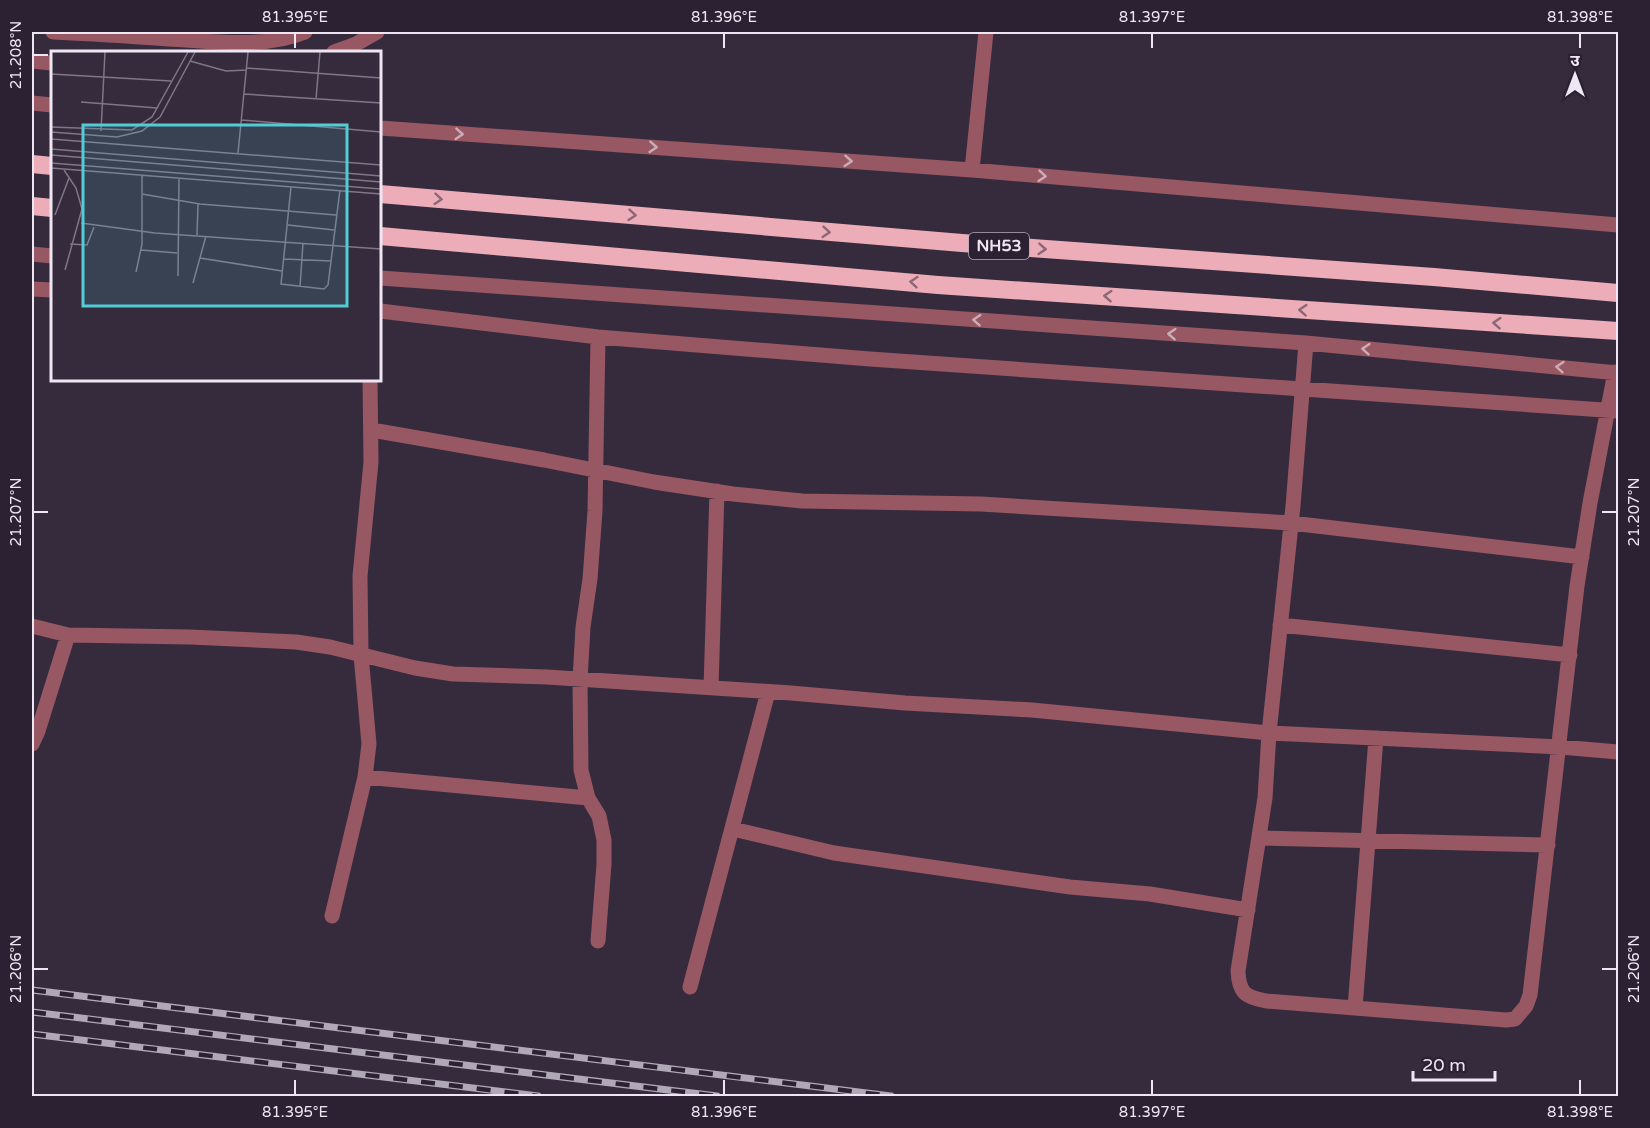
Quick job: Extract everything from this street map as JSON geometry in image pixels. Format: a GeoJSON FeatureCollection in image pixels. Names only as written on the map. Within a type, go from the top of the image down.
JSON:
{"type":"FeatureCollection","features":[{"type":"Feature","properties":{"kind":"highway"},"geometry":{"type":"LineString","coordinates":[[32,165],[51,166]]}},
{"type":"Feature","properties":{"kind":"highway","name":"NH53"},"geometry":{"type":"LineString","coordinates":[[381,194],[962,243],[1618,293]]}},
{"type":"Feature","properties":{"kind":"highway"},"geometry":{"type":"LineString","coordinates":[[32,206],[51,208]]}},
{"type":"Feature","properties":{"kind":"highway"},"geometry":{"type":"LineString","coordinates":[[381,236],[938,285],[1618,331]]}},
{"type":"Feature","properties":{"kind":"street"},"geometry":{"type":"LineString","coordinates":[[53,32],[114,33],[201,41],[264,42],[290,38],[305,32]]}},
{"type":"Feature","properties":{"kind":"street"},"geometry":{"type":"LineString","coordinates":[[337,51],[356,44],[377,32]]}},
{"type":"Feature","properties":{"kind":"street"},"geometry":{"type":"LineString","coordinates":[[972,170],[986,32]]}},
{"type":"Feature","properties":{"kind":"street"},"geometry":{"type":"LineString","coordinates":[[32,61],[51,63]]}},
{"type":"Feature","properties":{"kind":"street"},"geometry":{"type":"LineString","coordinates":[[32,103],[51,105]]}},
{"type":"Feature","properties":{"kind":"street"},"geometry":{"type":"LineString","coordinates":[[381,128],[972,170],[1618,225]]}},
{"type":"Feature","properties":{"kind":"street"},"geometry":{"type":"LineString","coordinates":[[32,254],[51,256]]}},
{"type":"Feature","properties":{"kind":"street"},"geometry":{"type":"LineString","coordinates":[[381,278],[1306,344],[1617,372],[1613,411],[1582,557],[1530,995],[1526,1006],[1515,1019],[1266,1001],[1246,995],[1241,990],[1238,971],[1265,798],[1269,733],[1291,523],[1306,344]]}},
{"type":"Feature","properties":{"kind":"street"},"geometry":{"type":"LineString","coordinates":[[32,289],[51,290]]}},
{"type":"Feature","properties":{"kind":"street"},"geometry":{"type":"LineString","coordinates":[[381,311],[598,337],[1613,411]]}},
{"type":"Feature","properties":{"kind":"street"},"geometry":{"type":"LineString","coordinates":[[598,337],[595,511],[580,680],[581,770],[588,798],[599,816],[604,840],[598,941]]}},
{"type":"Feature","properties":{"kind":"street"},"geometry":{"type":"LineString","coordinates":[[332,916],[365,777],[369,744],[361,655],[360,576],[370,473],[372,430],[370,381]]}},
{"type":"Feature","properties":{"kind":"street"},"geometry":{"type":"LineString","coordinates":[[372,430],[654,482],[802,501],[981,504],[1291,523],[1582,557]]}},
{"type":"Feature","properties":{"kind":"street"},"geometry":{"type":"LineString","coordinates":[[711,688],[717,491]]}},
{"type":"Feature","properties":{"kind":"street"},"geometry":{"type":"LineString","coordinates":[[1280,625],[1570,655]]}},
{"type":"Feature","properties":{"kind":"street"},"geometry":{"type":"LineString","coordinates":[[32,626],[68,635],[254,639],[330,647],[415,668],[453,674],[711,688],[1032,710],[1269,733],[1560,747],[1618,752]]}},
{"type":"Feature","properties":{"kind":"street"},"geometry":{"type":"LineString","coordinates":[[32,744],[68,635]]}},
{"type":"Feature","properties":{"kind":"street"},"geometry":{"type":"LineString","coordinates":[[690,987],[768,692]]}},
{"type":"Feature","properties":{"kind":"street"},"geometry":{"type":"LineString","coordinates":[[1355,1008],[1376,738]]}},
{"type":"Feature","properties":{"kind":"street"},"geometry":{"type":"LineString","coordinates":[[365,777],[588,798]]}},
{"type":"Feature","properties":{"kind":"street"},"geometry":{"type":"LineString","coordinates":[[733,829],[834,853],[1070,887],[1150,894],[1248,910]]}},
{"type":"Feature","properties":{"kind":"street"},"geometry":{"type":"LineString","coordinates":[[1259,838],[1548,845]]}},
{"type":"Feature","properties":{"kind":"railway"},"geometry":{"type":"LineString","coordinates":[[32,990],[891,1096]]}},
{"type":"Feature","properties":{"kind":"railway"},"geometry":{"type":"LineString","coordinates":[[32,1012],[717,1096]]}},
{"type":"Feature","properties":{"kind":"railway"},"geometry":{"type":"LineString","coordinates":[[32,1034],[538,1096]]}}]}
